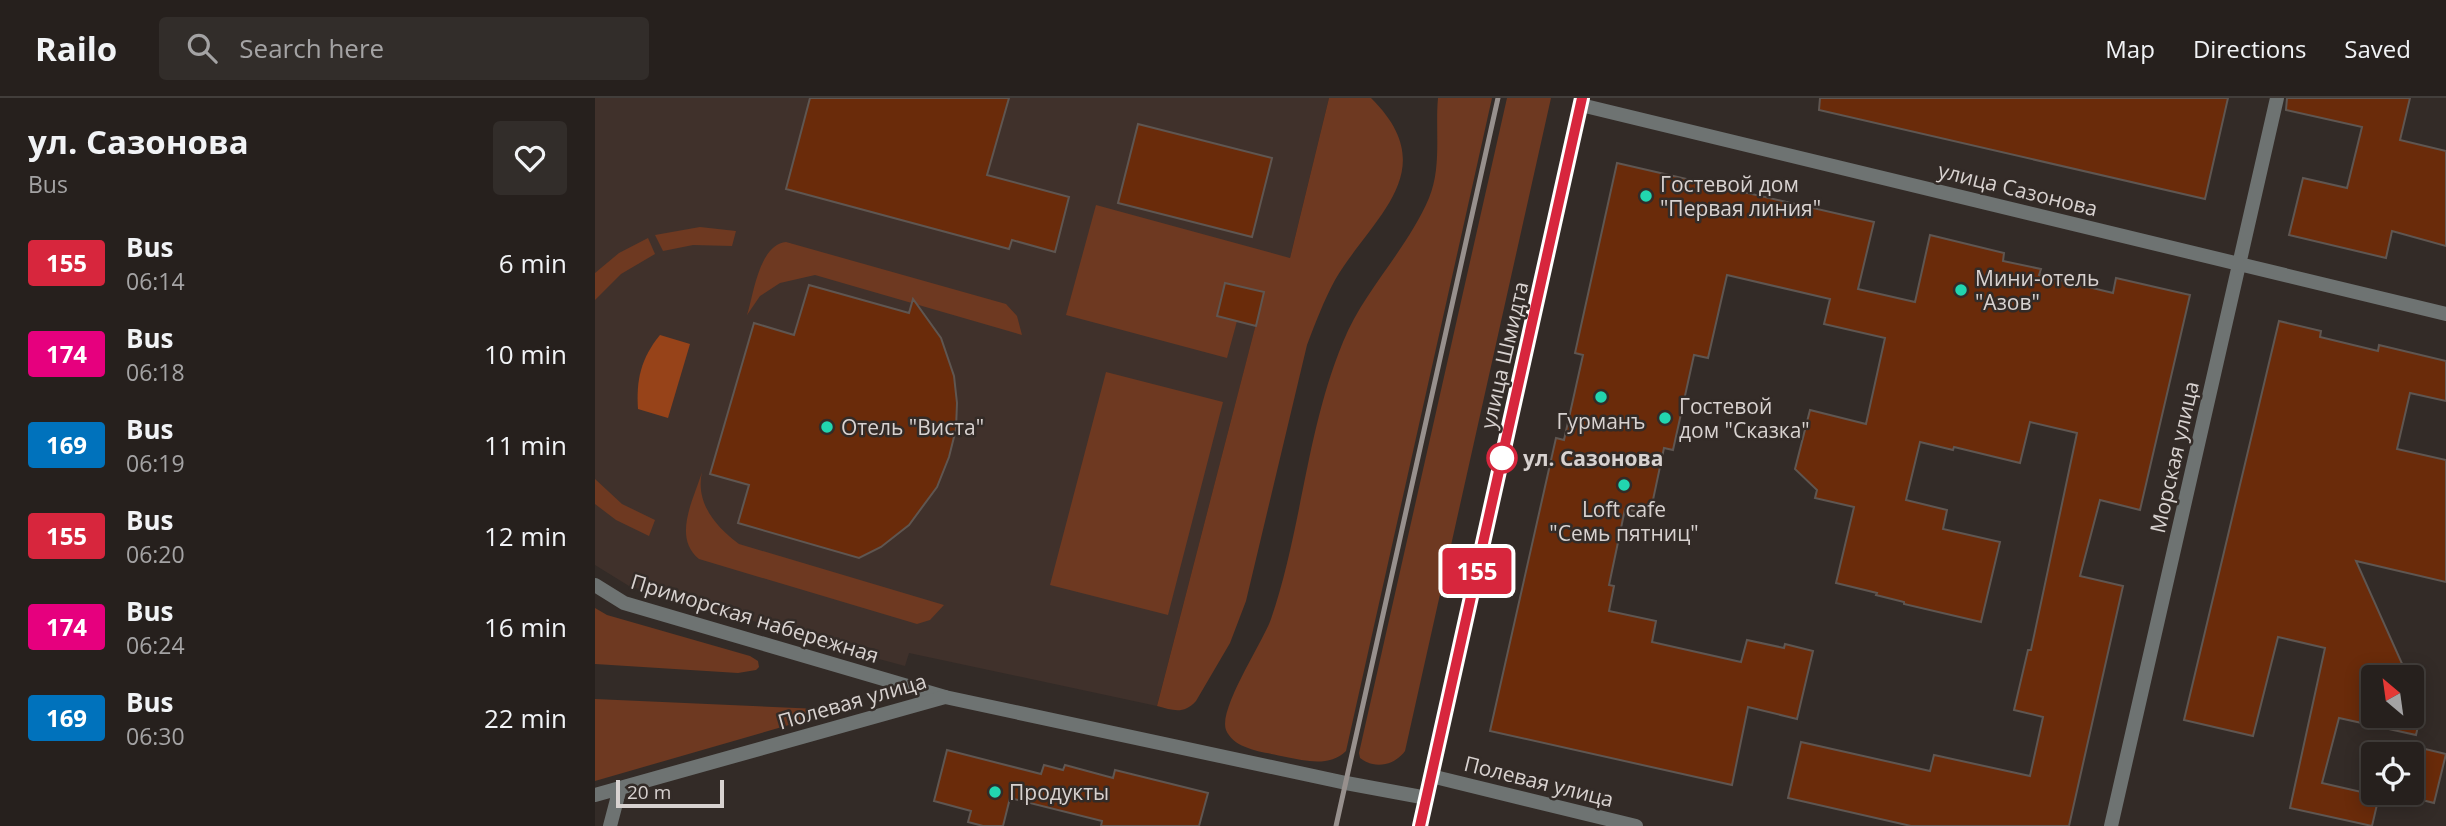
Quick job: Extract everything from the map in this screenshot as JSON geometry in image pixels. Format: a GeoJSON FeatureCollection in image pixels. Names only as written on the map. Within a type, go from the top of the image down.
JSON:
{"type":"FeatureCollection","features":[{"type":"Feature","properties":{"kind":"street","name":"Морская улица"},"geometry":{"type":"LineString","coordinates":[[2111,826],[2277,98]]}},
{"type":"Feature","properties":{"kind":"street","name":"улица Сазонова"},"geometry":{"type":"LineString","coordinates":[[1581,102],[2446,314]]}},
{"type":"Feature","properties":{"kind":"street","name":"улица Шмидта"},"geometry":{"type":"LineString","coordinates":[[1420,826],[1581,102]]}},
{"type":"Feature","properties":{"kind":"street","name":"Приморская набережная"},"geometry":{"type":"LineString","coordinates":[[595,585],[625,603],[945,696]]}},
{"type":"Feature","properties":{"kind":"street","name":"Полевая улица"},"geometry":{"type":"LineString","coordinates":[[595,795],[945,696],[1427,798]]}},
{"type":"Feature","properties":{"kind":"street","name":"Полевая улица"},"geometry":{"type":"LineString","coordinates":[[1431,776],[1636,826]]}},
{"type":"Feature","properties":{"kind":"street"},"geometry":{"type":"LineString","coordinates":[[610,826],[620,788]]}},
{"type":"Feature","properties":{"kind":"shaded area"},"geometry":{"type":"Polygon","coordinates":[[[595,98],[1329,98],[1290,258],[1274,255],[1157,706],[909,653],[905,666],[879,659],[880,654],[874,653],[875,649],[837,639],[835,644],[629,586],[595,565],[595,98]]]}},
{"type":"Feature","properties":{"kind":"shaded area"},"geometry":{"type":"Polygon","coordinates":[[[1329,98],[1371,98],[1392,124],[1402,148],[1402,171],[1395,193],[1335,280],[1307,345],[1246,601],[1230,643],[1196,701],[1182,710],[1157,706],[1264,293],[1225,283],[1217,316],[1237,321],[1227,358],[1066,315],[1096,205],[1290,258],[1329,98]]]}},
{"type":"Feature","properties":{"kind":"shaded area"},"geometry":{"type":"Polygon","coordinates":[[[1438,98],[1492,98],[1346,751],[1333,759],[1317,762],[1252,750],[1230,737],[1225,720],[1242,675],[1271,619],[1290,550],[1321,410],[1343,342],[1362,305],[1409,235],[1429,198],[1437,161],[1438,98]]]}},
{"type":"Feature","properties":{"kind":"shaded area"},"geometry":{"type":"Polygon","coordinates":[[[1507,98],[1551,98],[1405,751],[1390,763],[1372,764],[1360,758],[1359,753],[1507,98]]]}},
{"type":"Feature","properties":{"kind":"shaded area"},"geometry":{"type":"Polygon","coordinates":[[[700,227],[736,231],[732,246],[693,245],[663,251],[655,235],[700,227]]]}},
{"type":"Feature","properties":{"kind":"shaded area"},"geometry":{"type":"Polygon","coordinates":[[[648,238],[655,254],[621,274],[595,300],[595,273],[619,253],[648,238]]]}},
{"type":"Feature","properties":{"kind":"shaded area"},"geometry":{"type":"Polygon","coordinates":[[[786,242],[1006,304],[1017,316],[1022,335],[815,275],[780,283],[760,296],[747,315],[764,261],[777,245],[786,242]]]}},
{"type":"Feature","properties":{"kind":"shaded area"},"geometry":{"type":"Polygon","coordinates":[[[660,335],[690,344],[668,418],[638,409],[641,370],[648,352],[660,335]]]}},
{"type":"Feature","properties":{"kind":"shaded area"},"geometry":{"type":"Polygon","coordinates":[[[1106,372],[1223,402],[1168,615],[1050,585],[1106,372]]]}},
{"type":"Feature","properties":{"kind":"shaded area"},"geometry":{"type":"Polygon","coordinates":[[[702,472],[702,494],[709,513],[739,544],[944,605],[930,620],[917,624],[699,559],[691,550],[686,529],[690,506],[702,472]]]}},
{"type":"Feature","properties":{"kind":"shaded area"},"geometry":{"type":"Polygon","coordinates":[[[595,479],[622,504],[655,520],[649,536],[616,520],[595,504],[595,479]]]}},
{"type":"Feature","properties":{"kind":"shaded area"},"geometry":{"type":"Polygon","coordinates":[[[595,608],[607,615],[750,656],[758,661],[759,667],[738,673],[595,664],[595,608]]]}},
{"type":"Feature","properties":{"kind":"shaded area"},"geometry":{"type":"Polygon","coordinates":[[[595,699],[819,709],[823,712],[820,716],[595,781],[595,699]]]}},
{"type":"Feature","properties":{"kind":"building"},"geometry":{"type":"Polygon","coordinates":[[[810,98],[1009,98],[987,175],[1069,197],[1055,252],[1012,240],[1009,249],[786,189],[810,98]]]}},
{"type":"Feature","properties":{"kind":"building"},"geometry":{"type":"Polygon","coordinates":[[[1820,98],[2228,98],[2205,199],[1819,110],[1820,98]]]}},
{"type":"Feature","properties":{"kind":"building"},"geometry":{"type":"Polygon","coordinates":[[[2287,98],[2410,98],[2400,140],[2446,151],[2446,246],[2392,231],[2386,258],[2289,235],[2303,178],[2347,188],[2362,127],[2286,110],[2287,98]]]}},
{"type":"Feature","properties":{"kind":"building"},"geometry":{"type":"Polygon","coordinates":[[[1138,124],[1272,158],[1252,237],[1118,203],[1138,124]]]}},
{"type":"Feature","properties":{"kind":"building"},"geometry":{"type":"Polygon","coordinates":[[[1617,163],[1874,222],[1858,289],[1915,302],[1930,235],[2004,253],[2003,261],[2041,269],[2039,275],[2113,293],[2116,278],[2190,295],[2140,510],[2100,500],[2080,576],[2123,586],[2069,826],[1911,826],[1788,798],[1801,742],[1930,771],[1934,755],[2030,776],[2043,717],[2014,710],[2028,650],[2031,650],[2077,433],[2030,422],[2020,463],[1920,442],[1906,500],[1947,510],[1943,529],[2000,542],[1981,622],[1904,604],[1876,595],[1877,593],[1836,583],[1854,507],[1815,498],[1817,490],[1795,469],[1810,410],[1866,424],[1885,338],[1824,324],[1830,299],[1727,275],[1708,358],[1694,355],[1673,450],[1664,448],[1650,514],[1625,509],[1609,585],[1614,586],[1609,611],[1656,621],[1652,642],[1741,662],[1747,640],[1784,648],[1785,644],[1813,651],[1797,719],[1748,707],[1732,785],[1490,731],[1556,438],[1564,440],[1583,355],[1575,353],[1617,163]]]}},
{"type":"Feature","properties":{"kind":"building"},"geometry":{"type":"Polygon","coordinates":[[[1225,283],[1264,292],[1256,326],[1217,316],[1225,283]]]}},
{"type":"Feature","properties":{"kind":"building"},"geometry":{"type":"Polygon","coordinates":[[[809,285],[909,313],[913,299],[941,338],[954,376],[956,429],[937,487],[909,525],[881,547],[859,558],[738,523],[749,485],[710,474],[754,323],[794,335],[809,285]]]}},
{"type":"Feature","properties":{"kind":"building"},"geometry":{"type":"Polygon","coordinates":[[[2279,321],[2321,331],[2320,337],[2378,351],[2379,345],[2446,361],[2446,401],[2410,393],[2397,449],[2446,460],[2446,582],[2356,561],[2403,665],[2361,665],[2361,723],[2339,718],[2322,783],[2361,792],[2361,805],[2377,805],[2372,826],[2290,808],[2325,648],[2278,637],[2253,736],[2184,720],[2279,321]]]}},
{"type":"Feature","properties":{"kind":"building"},"geometry":{"type":"Polygon","coordinates":[[[2384,728],[2418,728],[2416,735],[2384,728]]]}},
{"type":"Feature","properties":{"kind":"building"},"geometry":{"type":"Polygon","coordinates":[[[2424,749],[2446,754],[2434,803],[2424,800],[2424,749]]]}},
{"type":"Feature","properties":{"kind":"building"},"geometry":{"type":"Polygon","coordinates":[[[947,750],[1041,774],[1044,765],[1063,770],[1065,765],[1113,778],[1115,770],[1208,793],[1199,826],[1101,826],[1102,821],[1010,798],[1003,826],[983,826],[968,822],[971,811],[934,801],[947,750]]]}},
{"type":"Feature","properties":{"kind":"railway"},"geometry":{"type":"LineString","coordinates":[[1336,826],[1498,98]]}},
{"type":"Feature","properties":{"kind":"bus line","name":"155"},"geometry":{"type":"LineString","coordinates":[[1420,826],[1582,98]]}},
{"type":"Feature","properties":{"kind":"place","name":"Гостевой дом \"Первая линия\""},"geometry":{"type":"Point","coordinates":[1646,196]}},
{"type":"Feature","properties":{"kind":"place","name":"Мини-отель \"Азов\""},"geometry":{"type":"Point","coordinates":[1961,290]}},
{"type":"Feature","properties":{"kind":"place","name":"Гурманъ"},"geometry":{"type":"Point","coordinates":[1601,397]}},
{"type":"Feature","properties":{"kind":"place","name":"Гостевой дом \"Сказка\""},"geometry":{"type":"Point","coordinates":[1665,418]}},
{"type":"Feature","properties":{"kind":"place","name":"Отель \"Виста\""},"geometry":{"type":"Point","coordinates":[827,427]}},
{"type":"Feature","properties":{"kind":"place","name":"ул. Сазонова"},"geometry":{"type":"Point","coordinates":[1502,458]}},
{"type":"Feature","properties":{"kind":"place","name":"Loft cafe \"Семь пятниц\""},"geometry":{"type":"Point","coordinates":[1624,485]}},
{"type":"Feature","properties":{"kind":"place","name":"Продукты"},"geometry":{"type":"Point","coordinates":[995,792]}}]}
